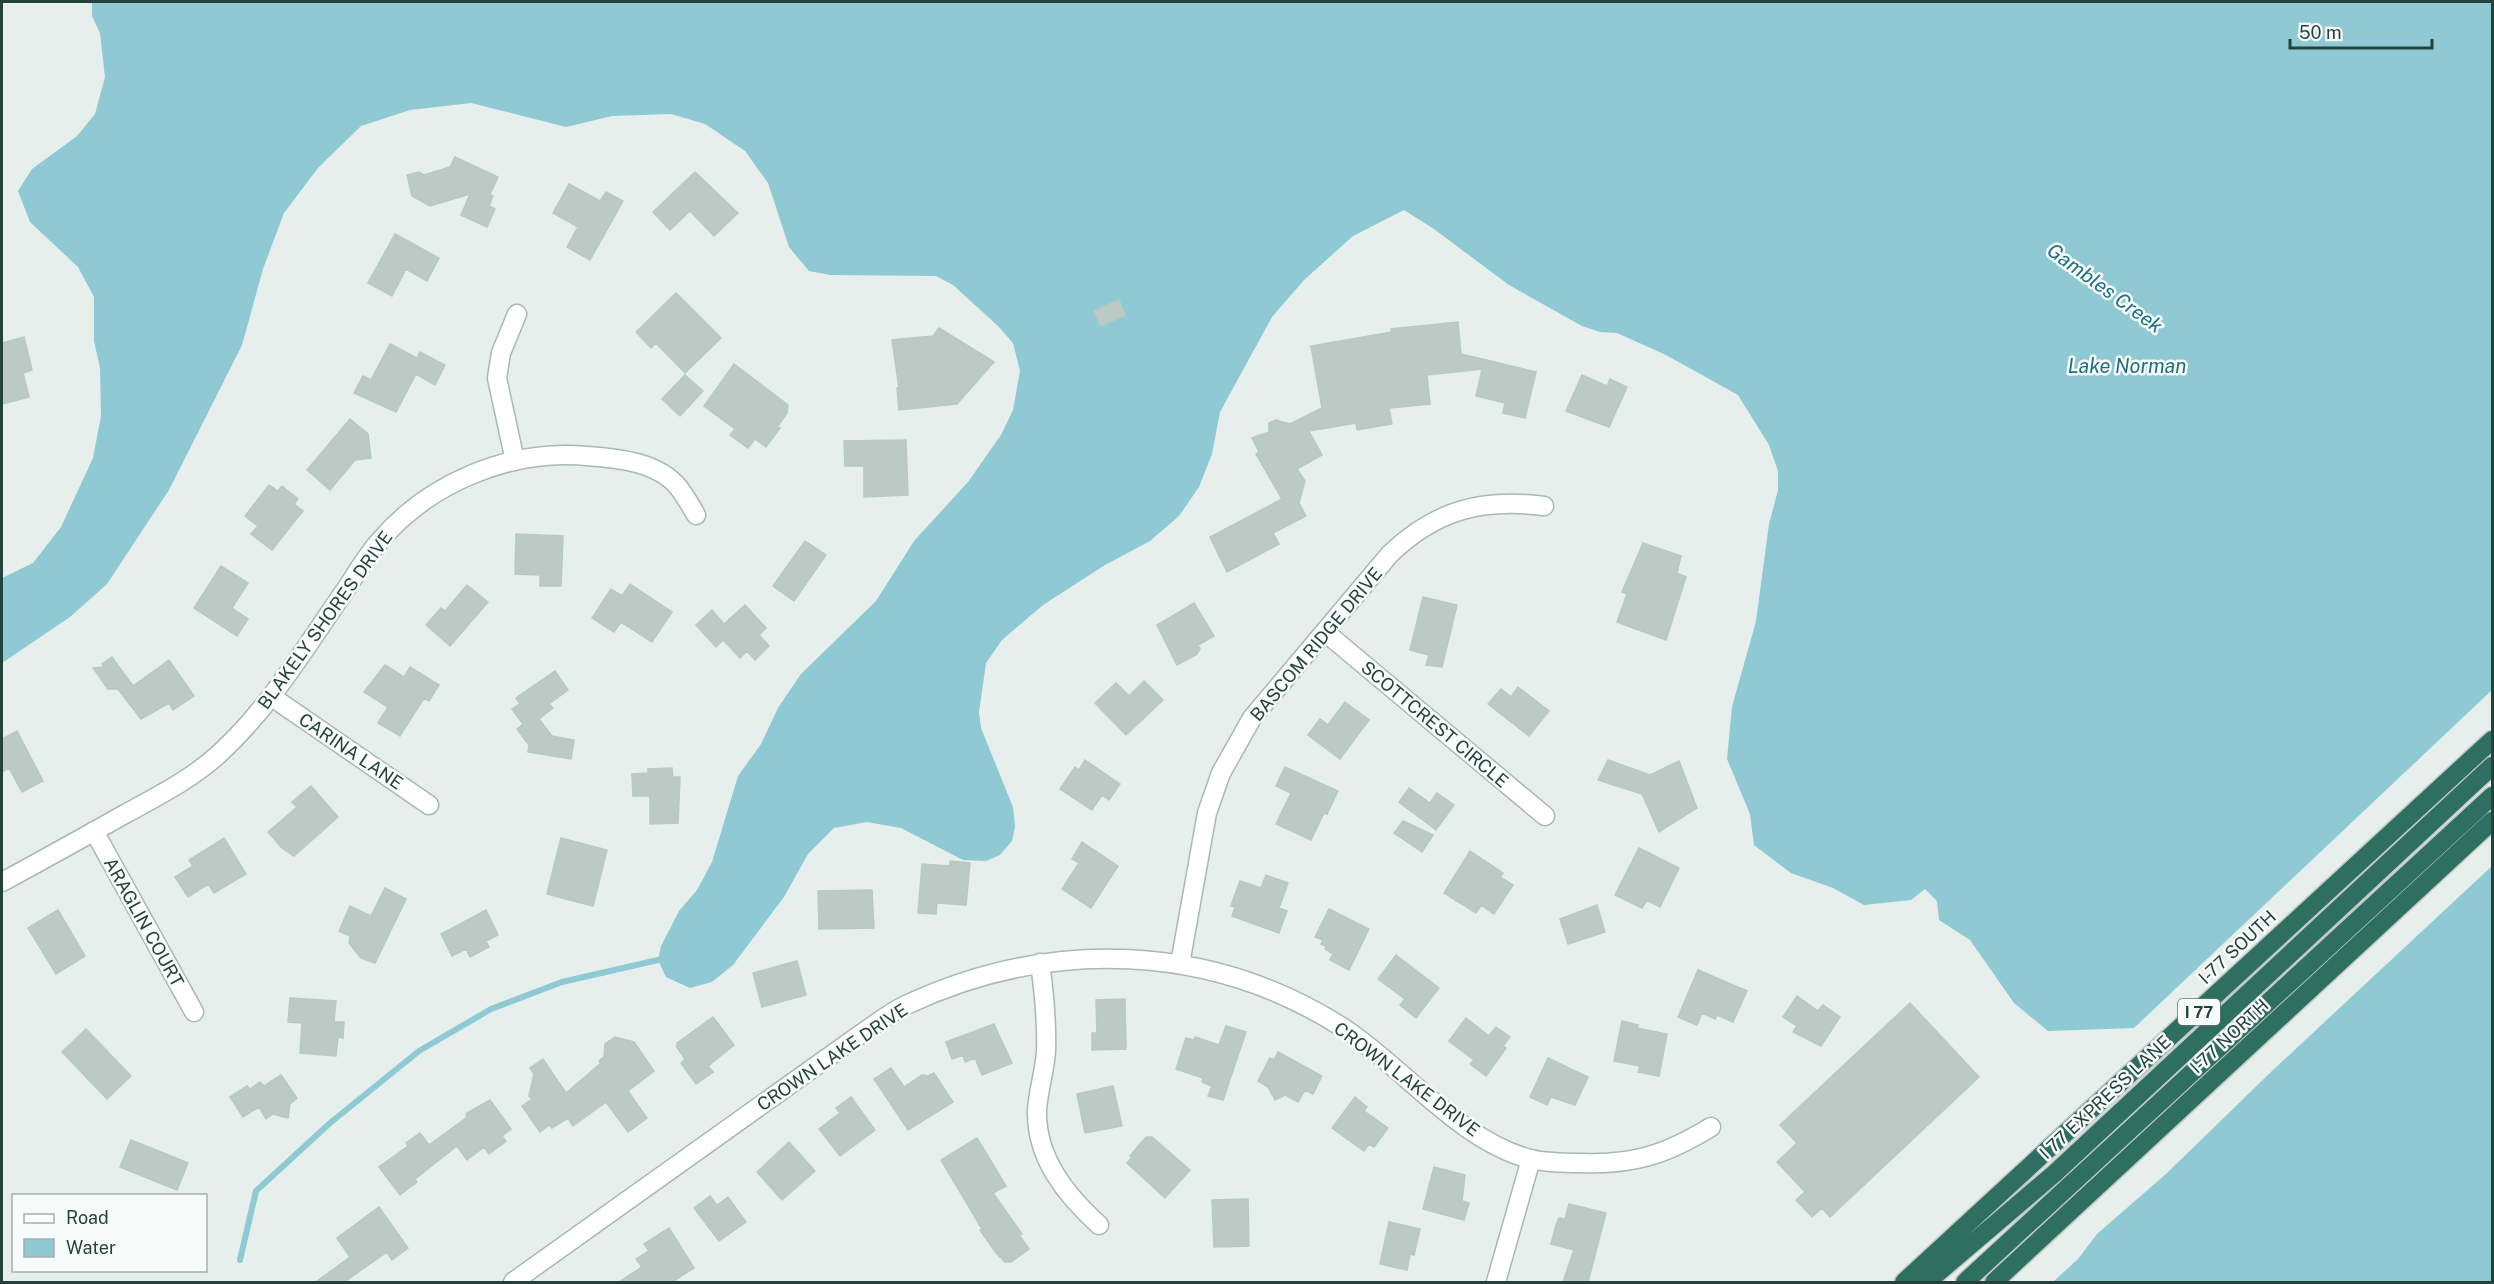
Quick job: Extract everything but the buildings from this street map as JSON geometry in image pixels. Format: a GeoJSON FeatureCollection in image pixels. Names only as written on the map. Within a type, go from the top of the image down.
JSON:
{"type":"FeatureCollection","features":[{"type":"Feature","properties":{"kind":"highway","name":"I-77 SOUTH"},"geometry":{"type":"LineString","coordinates":[[1904,1282],[2493,740]]}},
{"type":"Feature","properties":{"kind":"highway","name":"I 77 EXPRESS LANE"},"geometry":{"type":"LineString","coordinates":[[1927,1282],[2055,1173],[2493,766]]}},
{"type":"Feature","properties":{"kind":"highway","name":"I 77"},"geometry":{"type":"LineString","coordinates":[[1965,1282],[2493,796]]}},
{"type":"Feature","properties":{"kind":"highway","name":"I-77 NORTH"},"geometry":{"type":"LineString","coordinates":[[1994,1282],[2493,821]]}},
{"type":"Feature","properties":{"kind":"street"},"geometry":{"type":"LineString","coordinates":[[514,461],[497,378],[501,353],[517,314]]}},
{"type":"Feature","properties":{"kind":"street","name":"BLAKELY SHORES DRIVE"},"geometry":{"type":"LineString","coordinates":[[2,882],[174,787],[217,756],[247,728],[272,697],[376,545],[394,525],[416,507],[458,481],[514,461],[571,454],[644,466],[670,479],[696,514]]}},
{"type":"Feature","properties":{"kind":"street","name":"BASCOM RIDGE DRIVE"},"geometry":{"type":"LineString","coordinates":[[1180,964],[1207,813],[1221,773],[1252,718],[1390,554],[1408,538],[1445,516],[1470,507],[1498,503],[1544,506]]}},
{"type":"Feature","properties":{"kind":"street","name":"SCOTTCREST CIRCLE"},"geometry":{"type":"LineString","coordinates":[[1325,632],[1545,816]]}},
{"type":"Feature","properties":{"kind":"street","name":"CARINA LANE"},"geometry":{"type":"LineString","coordinates":[[272,697],[429,805]]}},
{"type":"Feature","properties":{"kind":"street","name":"ARAGLIN COURT"},"geometry":{"type":"LineString","coordinates":[[94,831],[194,1012]]}},
{"type":"Feature","properties":{"kind":"street","name":"CROWN LAKE DRIVE"},"geometry":{"type":"LineString","coordinates":[[513,1282],[904,1005],[956,984],[1040,963],[1101,957],[1180,964],[1250,983],[1315,1011],[1346,1030],[1472,1130],[1499,1146],[1531,1159],[1614,1164],[1665,1151],[1711,1127]]}},
{"type":"Feature","properties":{"kind":"street"},"geometry":{"type":"LineString","coordinates":[[1040,963],[1046,1024],[1046,1054],[1037,1113],[1040,1138],[1049,1164],[1062,1187],[1100,1225]]}},
{"type":"Feature","properties":{"kind":"street"},"geometry":{"type":"LineString","coordinates":[[1496,1282],[1531,1159]]}},
{"type":"Feature","properties":{"kind":"water","name":"Lake Norman"},"geometry":{"type":"Polygon","coordinates":[[[92,2],[2492,2],[2492,690],[2134,1028],[2048,1031],[2014,1003],[1970,940],[1939,920],[1937,901],[1925,889],[1911,900],[1864,905],[1833,888],[1791,873],[1754,845],[1750,814],[1727,759],[1732,707],[1756,621],[1769,524],[1778,490],[1778,471],[1769,445],[1738,395],[1666,355],[1617,333],[1600,332],[1582,326],[1509,285],[1434,229],[1404,210],[1353,236],[1304,280],[1272,317],[1220,412],[1212,454],[1199,487],[1179,516],[1150,541],[1105,565],[1043,605],[1002,640],[986,663],[979,712],[981,728],[1013,807],[1015,827],[1012,841],[1000,855],[986,861],[963,860],[901,828],[867,822],[834,828],[808,854],[784,897],[733,965],[712,982],[690,988],[666,977],[658,960],[661,946],[679,911],[697,890],[712,862],[738,776],[761,744],[778,708],[801,674],[876,601],[914,541],[968,482],[1001,435],[1013,410],[1020,371],[1013,343],[953,285],[936,276],[830,275],[809,271],[789,247],[768,183],[745,151],[705,124],[671,114],[612,116],[566,127],[471,103],[410,110],[361,126],[318,168],[284,213],[263,269],[242,345],[169,490],[107,584],[70,617],[2,663],[2,578],[33,563],[61,527],[93,458],[101,416],[100,368],[94,341],[94,297],[78,267],[30,222],[18,191],[32,169],[77,136],[95,114],[105,77],[100,33],[92,16],[92,2]]]}},
{"type":"Feature","properties":{"kind":"water"},"geometry":{"type":"Polygon","coordinates":[[[2492,866],[2492,1282],[2053,1282],[2078,1259],[2097,1234],[2166,1174],[2273,1070],[2492,866]]]}},
{"type":"Feature","properties":{"kind":"waterway"},"geometry":{"type":"LineString","coordinates":[[240,1260],[256,1191],[330,1123],[419,1051],[491,1009],[562,982],[658,960]]}},
{"type":"Feature","properties":{"kind":"water label","name":"Gambles Creek"},"geometry":{"type":"Point","coordinates":[2105,288]}}]}
